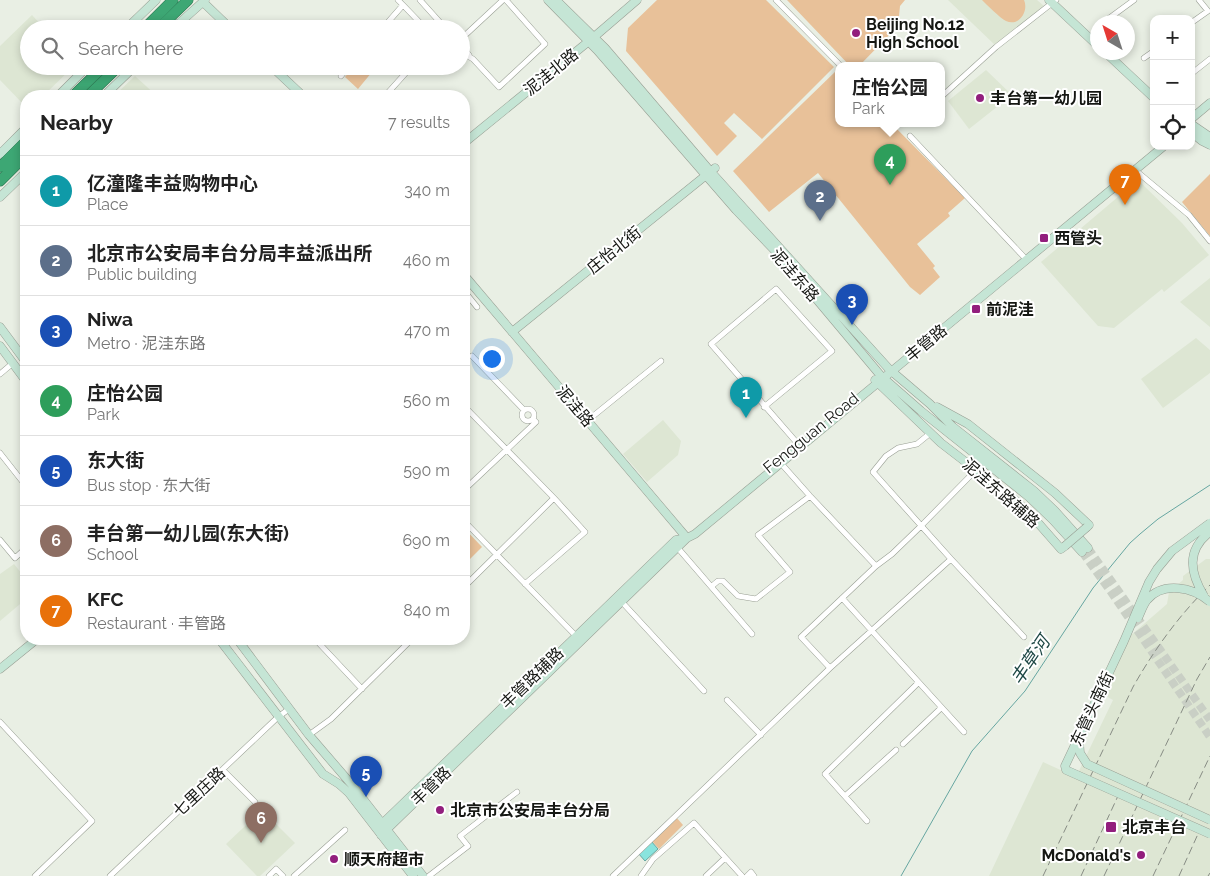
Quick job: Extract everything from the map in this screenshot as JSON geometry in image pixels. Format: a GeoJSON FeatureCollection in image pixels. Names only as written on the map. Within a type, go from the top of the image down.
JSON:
{"type":"FeatureCollection","features":[{"type":"Feature","properties":{"kind":"highway"},"geometry":{"type":"LineString","coordinates":[[153,20],[173,0]]}},
{"type":"Feature","properties":{"kind":"highway"},"geometry":{"type":"LineString","coordinates":[[167,20],[188,0]]}},
{"type":"Feature","properties":{"kind":"highway"},"geometry":{"type":"LineString","coordinates":[[152,20],[156,17]]}},
{"type":"Feature","properties":{"kind":"highway"},"geometry":{"type":"LineString","coordinates":[[79,90],[95,75]]}},
{"type":"Feature","properties":{"kind":"highway"},"geometry":{"type":"LineString","coordinates":[[94,90],[110,75]]}},
{"type":"Feature","properties":{"kind":"highway"},"geometry":{"type":"LineString","coordinates":[[0,167],[20,147]]}},
{"type":"Feature","properties":{"kind":"highway"},"geometry":{"type":"LineString","coordinates":[[0,181],[20,161]]}},
{"type":"Feature","properties":{"kind":"main road"},"geometry":{"type":"LineString","coordinates":[[135,20],[156,0]]}},
{"type":"Feature","properties":{"kind":"main road","name":"泥洼东路"},"geometry":{"type":"LineString","coordinates":[[548,0],[592,39]]}},
{"type":"Feature","properties":{"kind":"main road","name":"泥洼东路"},"geometry":{"type":"LineString","coordinates":[[556,0],[890,370],[930,404],[953,427],[1034,491],[1055,511],[1085,550],[1030,498],[879,379],[710,172]]}},
{"type":"Feature","properties":{"kind":"main road","name":"泥洼北路"},"geometry":{"type":"LineString","coordinates":[[470,138],[637,0]]}},
{"type":"Feature","properties":{"kind":"main road"},"geometry":{"type":"LineString","coordinates":[[183,20],[204,1],[222,20]]}},
{"type":"Feature","properties":{"kind":"main road"},"geometry":{"type":"LineString","coordinates":[[1052,1],[1090,38]]}},
{"type":"Feature","properties":{"kind":"main road"},"geometry":{"type":"LineString","coordinates":[[1114,60],[1150,94]]}},
{"type":"Feature","properties":{"kind":"main road"},"geometry":{"type":"LineString","coordinates":[[64,90],[79,75]]}},
{"type":"Feature","properties":{"kind":"main road"},"geometry":{"type":"LineString","coordinates":[[110,90],[126,75]]}},
{"type":"Feature","properties":{"kind":"main road"},"geometry":{"type":"LineString","coordinates":[[281,75],[297,90]]}},
{"type":"Feature","properties":{"kind":"main road"},"geometry":{"type":"LineString","coordinates":[[1195,116],[1210,103]]}},
{"type":"Feature","properties":{"kind":"main road"},"geometry":{"type":"LineString","coordinates":[[1195,121],[1210,109]]}},
{"type":"Feature","properties":{"kind":"main road"},"geometry":{"type":"LineString","coordinates":[[1195,127],[1210,137]]}},
{"type":"Feature","properties":{"kind":"main road"},"geometry":{"type":"LineString","coordinates":[[0,154],[20,134]]}},
{"type":"Feature","properties":{"kind":"main road"},"geometry":{"type":"LineString","coordinates":[[1195,135],[1210,145]]}},
{"type":"Feature","properties":{"kind":"main road"},"geometry":{"type":"LineString","coordinates":[[890,370],[1153,150]]}},
{"type":"Feature","properties":{"kind":"main road","name":"丰管路"},"geometry":{"type":"LineString","coordinates":[[687,538],[1159,150]]}},
{"type":"Feature","properties":{"kind":"main road","name":"庄怡北街"},"geometry":{"type":"LineString","coordinates":[[512,332],[710,172]]}},
{"type":"Feature","properties":{"kind":"main road"},"geometry":{"type":"LineString","coordinates":[[0,198],[20,178]]}},
{"type":"Feature","properties":{"kind":"main road","name":"泥洼路"},"geometry":{"type":"LineString","coordinates":[[470,282],[687,538]]}},
{"type":"Feature","properties":{"kind":"main road"},"geometry":{"type":"LineString","coordinates":[[0,327],[20,354]]}},
{"type":"Feature","properties":{"kind":"main road"},"geometry":{"type":"LineString","coordinates":[[0,346],[20,373]]}},
{"type":"Feature","properties":{"kind":"main road","name":"Fengguan Road"},"geometry":{"type":"LineString","coordinates":[[779,461],[879,379]]}},
{"type":"Feature","properties":{"kind":"main road","name":"泥洼东路辅路"},"geometry":{"type":"LineString","coordinates":[[879,379],[935,437],[1032,516],[1061,549],[1089,525],[1056,493],[968,424],[930,404]]}},
{"type":"Feature","properties":{"kind":"main road","name":"东管头南街"},"geometry":{"type":"LineString","coordinates":[[1210,523],[1178,546],[1157,569],[1143,595],[1124,641],[1065,766],[1066,770],[1210,834]]}},
{"type":"Feature","properties":{"kind":"main road"},"geometry":{"type":"LineString","coordinates":[[1207,599],[1196,584],[1192,559],[1198,545],[1210,532]]}},
{"type":"Feature","properties":{"kind":"main road"},"geometry":{"type":"LineString","coordinates":[[463,744],[480,738],[687,538]]}},
{"type":"Feature","properties":{"kind":"main road","name":"丰管路辅路"},"geometry":{"type":"LineString","coordinates":[[383,829],[463,744],[628,585],[676,540],[687,538]]}},
{"type":"Feature","properties":{"kind":"main road"},"geometry":{"type":"LineString","coordinates":[[622,600],[628,585]]}},
{"type":"Feature","properties":{"kind":"main road"},"geometry":{"type":"LineString","coordinates":[[1124,641],[1146,601],[1156,592],[1175,588],[1188,589],[1207,599]]}},
{"type":"Feature","properties":{"kind":"main road"},"geometry":{"type":"LineString","coordinates":[[0,669],[30,645]]}},
{"type":"Feature","properties":{"kind":"main road"},"geometry":{"type":"LineString","coordinates":[[224,645],[326,776],[349,793],[423,876]]}},
{"type":"Feature","properties":{"kind":"main road"},"geometry":{"type":"LineString","coordinates":[[242,645],[383,829],[413,876]]}},
{"type":"Feature","properties":{"kind":"main road"},"geometry":{"type":"LineString","coordinates":[[1085,726],[1079,740],[1080,753],[1087,764],[1210,820]]}},
{"type":"Feature","properties":{"kind":"main road","name":"丰管路"},"geometry":{"type":"LineString","coordinates":[[383,829],[480,738]]}},
{"type":"Feature","properties":{"kind":"main road"},"geometry":{"type":"LineString","coordinates":[[326,776],[333,773],[335,769],[334,764]]}},
{"type":"Feature","properties":{"kind":"street"},"geometry":{"type":"LineString","coordinates":[[398,0],[417,20]]}},
{"type":"Feature","properties":{"kind":"street"},"geometry":{"type":"LineString","coordinates":[[420,0],[438,20]]}},
{"type":"Feature","properties":{"kind":"street"},"geometry":{"type":"LineString","coordinates":[[470,31],[505,0],[545,44],[499,87],[470,56]]}},
{"type":"Feature","properties":{"kind":"street"},"geometry":{"type":"LineString","coordinates":[[776,0],[837,62]]}},
{"type":"Feature","properties":{"kind":"street"},"geometry":{"type":"LineString","coordinates":[[1114,15],[1134,0]]}},
{"type":"Feature","properties":{"kind":"street"},"geometry":{"type":"LineString","coordinates":[[1195,20],[1209,10],[1199,0]]}},
{"type":"Feature","properties":{"kind":"street"},"geometry":{"type":"LineString","coordinates":[[945,93],[996,47],[1052,1]]}},
{"type":"Feature","properties":{"kind":"street"},"geometry":{"type":"LineString","coordinates":[[390,20],[403,5]]}},
{"type":"Feature","properties":{"kind":"street"},"geometry":{"type":"LineString","coordinates":[[1144,58],[1150,54]]}},
{"type":"Feature","properties":{"kind":"street"},"geometry":{"type":"LineString","coordinates":[[1195,71],[1210,59]]}},
{"type":"Feature","properties":{"kind":"street"},"geometry":{"type":"LineString","coordinates":[[390,90],[404,75]]}},
{"type":"Feature","properties":{"kind":"street"},"geometry":{"type":"LineString","coordinates":[[910,136],[1024,257]]}},
{"type":"Feature","properties":{"kind":"street"},"geometry":{"type":"LineString","coordinates":[[1135,170],[1189,215],[1210,241]]}},
{"type":"Feature","properties":{"kind":"street"},"geometry":{"type":"LineString","coordinates":[[764,407],[832,351],[776,289],[711,344],[764,407],[798,444]]}},
{"type":"Feature","properties":{"kind":"street"},"geometry":{"type":"LineString","coordinates":[[470,299],[477,307]]}},
{"type":"Feature","properties":{"kind":"street"},"geometry":{"type":"LineString","coordinates":[[472,356],[524,410]]}},
{"type":"Feature","properties":{"kind":"street"},"geometry":{"type":"LineString","coordinates":[[587,420],[661,362]]}},
{"type":"Feature","properties":{"kind":"street"},"geometry":{"type":"LineString","coordinates":[[0,374],[13,363]]}},
{"type":"Feature","properties":{"kind":"street"},"geometry":{"type":"LineString","coordinates":[[470,484],[536,422],[533,419],[535,414],[533,410],[529,408],[524,410]]}},
{"type":"Feature","properties":{"kind":"street"},"geometry":{"type":"LineString","coordinates":[[524,410],[523,418],[529,421],[533,419]]}},
{"type":"Feature","properties":{"kind":"street"},"geometry":{"type":"LineString","coordinates":[[470,412],[585,532],[525,584]]}},
{"type":"Feature","properties":{"kind":"street"},"geometry":{"type":"LineString","coordinates":[[928,435],[917,444],[898,448],[886,456],[873,472],[951,560],[1024,637]]}},
{"type":"Feature","properties":{"kind":"street"},"geometry":{"type":"LineString","coordinates":[[0,453],[20,478]]}},
{"type":"Feature","properties":{"kind":"street"},"geometry":{"type":"LineString","coordinates":[[779,461],[876,566]]}},
{"type":"Feature","properties":{"kind":"street"},"geometry":{"type":"LineString","coordinates":[[830,668],[801,637],[876,566],[892,554],[976,470]]}},
{"type":"Feature","properties":{"kind":"street"},"geometry":{"type":"LineString","coordinates":[[712,586],[718,581],[723,580],[738,596],[756,599],[790,572],[758,535],[810,496]]}},
{"type":"Feature","properties":{"kind":"street"},"geometry":{"type":"LineString","coordinates":[[470,581],[554,498]]}},
{"type":"Feature","properties":{"kind":"street"},"geometry":{"type":"LineString","coordinates":[[470,527],[576,636]]}},
{"type":"Feature","properties":{"kind":"street"},"geometry":{"type":"LineString","coordinates":[[0,540],[15,558],[20,553]]}},
{"type":"Feature","properties":{"kind":"street"},"geometry":{"type":"LineString","coordinates":[[677,547],[752,634]]}},
{"type":"Feature","properties":{"kind":"street"},"geometry":{"type":"LineString","coordinates":[[613,876],[830,668],[951,560]]}},
{"type":"Feature","properties":{"kind":"street"},"geometry":{"type":"LineString","coordinates":[[842,598],[964,732]]}},
{"type":"Feature","properties":{"kind":"street"},"geometry":{"type":"LineString","coordinates":[[622,600],[704,691]]}},
{"type":"Feature","properties":{"kind":"street"},"geometry":{"type":"LineString","coordinates":[[321,645],[362,689]]}},
{"type":"Feature","properties":{"kind":"street"},"geometry":{"type":"LineString","coordinates":[[309,735],[331,719],[406,645]]}},
{"type":"Feature","properties":{"kind":"street"},"geometry":{"type":"LineString","coordinates":[[867,821],[825,774],[918,683]]}},
{"type":"Feature","properties":{"kind":"street"},"geometry":{"type":"LineString","coordinates":[[727,700],[761,735]]}},
{"type":"Feature","properties":{"kind":"street"},"geometry":{"type":"LineString","coordinates":[[903,744],[941,708]]}},
{"type":"Feature","properties":{"kind":"street","name":"七里庄路"},"geometry":{"type":"LineString","coordinates":[[110,876],[278,717],[290,709]]}},
{"type":"Feature","properties":{"kind":"street"},"geometry":{"type":"LineString","coordinates":[[0,722],[92,821],[35,876]]}},
{"type":"Feature","properties":{"kind":"street"},"geometry":{"type":"LineString","coordinates":[[845,796],[896,750]]}},
{"type":"Feature","properties":{"kind":"street"},"geometry":{"type":"LineString","coordinates":[[223,770],[255,802]]}},
{"type":"Feature","properties":{"kind":"street"},"geometry":{"type":"LineString","coordinates":[[429,876],[468,846],[460,836],[517,792]]}},
{"type":"Feature","properties":{"kind":"street"},"geometry":{"type":"LineString","coordinates":[[641,876],[653,859],[694,823],[742,876]]}},
{"type":"Feature","properties":{"kind":"street"},"geometry":{"type":"LineString","coordinates":[[294,876],[345,830]]}},
{"type":"Feature","properties":{"kind":"street"},"geometry":{"type":"LineString","coordinates":[[706,876],[725,858]]}},
{"type":"Feature","properties":{"kind":"street"},"geometry":{"type":"LineString","coordinates":[[269,876],[276,869],[283,876]]}},
{"type":"Feature","properties":{"kind":"street"},"geometry":{"type":"LineString","coordinates":[[747,876],[750,872],[754,876]]}},
{"type":"Feature","properties":{"kind":"shaded area"},"geometry":{"type":"Polygon","coordinates":[[[657,0],[766,0],[834,67],[762,139],[734,113],[724,123],[737,136],[717,156],[626,51],[628,28],[657,0]]]}},
{"type":"Feature","properties":{"kind":"shaded area","name":"Beijing No.12 High School"},"geometry":{"type":"Polygon","coordinates":[[[787,0],[905,0],[900,6],[898,26],[863,62],[846,62],[787,0]]]}},
{"type":"Feature","properties":{"kind":"shaded area"},"geometry":{"type":"Polygon","coordinates":[[[948,0],[1037,0],[1044,6],[996,46],[948,0]]]}},
{"type":"Feature","properties":{"kind":"shaded area"},"geometry":{"type":"Polygon","coordinates":[[[982,0],[1024,0],[1024,13],[1015,22],[1006,21],[982,0]]]}},
{"type":"Feature","properties":{"kind":"shaded area"},"geometry":{"type":"Polygon","coordinates":[[[32,15],[37,20],[27,20],[32,15]]]}},
{"type":"Feature","properties":{"kind":"shaded area"},"geometry":{"type":"Polygon","coordinates":[[[20,27],[20,75],[65,75],[49,90],[20,90],[20,101],[0,80],[0,46],[20,27]]]}},
{"type":"Feature","properties":{"kind":"shaded area","name":"丰台第一幼儿园"},"geometry":{"type":"Polygon","coordinates":[[[986,70],[1012,95],[969,129],[948,101],[986,70]]]}},
{"type":"Feature","properties":{"kind":"shaded area"},"geometry":{"type":"Polygon","coordinates":[[[835,72],[835,127],[895,127],[965,198],[948,213],[950,216],[917,244],[935,266],[933,268],[940,277],[920,295],[910,287],[818,173],[769,212],[733,171],[835,72]]]}},
{"type":"Feature","properties":{"kind":"shaded area"},"geometry":{"type":"Polygon","coordinates":[[[347,75],[370,75],[358,89],[345,77],[347,75]]]}},
{"type":"Feature","properties":{"kind":"shaded area"},"geometry":{"type":"Polygon","coordinates":[[[135,76],[150,90],[120,90],[135,76]]]}},
{"type":"Feature","properties":{"kind":"shaded area"},"geometry":{"type":"Polygon","coordinates":[[[1210,174],[1210,236],[1182,202],[1210,174]]]}},
{"type":"Feature","properties":{"kind":"shaded area"},"geometry":{"type":"Polygon","coordinates":[[[1138,180],[1182,223],[1209,255],[1164,292],[1162,289],[1114,328],[1098,326],[1041,262],[1138,180]]]}},
{"type":"Feature","properties":{"kind":"shaded area"},"geometry":{"type":"Polygon","coordinates":[[[1210,278],[1210,327],[1180,302],[1210,278]]]}},
{"type":"Feature","properties":{"kind":"shaded area"},"geometry":{"type":"Polygon","coordinates":[[[1196,338],[1210,350],[1210,373],[1163,408],[1141,379],[1196,338]]]}},
{"type":"Feature","properties":{"kind":"shaded area"},"geometry":{"type":"Polygon","coordinates":[[[663,420],[681,441],[678,455],[647,482],[623,454],[663,420]]]}},
{"type":"Feature","properties":{"kind":"shaded area"},"geometry":{"type":"Polygon","coordinates":[[[470,534],[482,547],[470,559],[470,534]]]}},
{"type":"Feature","properties":{"kind":"shaded area","name":"北京丰台"},"geometry":{"type":"Polygon","coordinates":[[[1206,559],[1210,559],[1210,876],[989,876],[1043,762],[1076,777],[1113,700],[1102,694],[1130,636],[1167,604],[1169,592],[1183,580],[1183,576],[1206,559]]]}},
{"type":"Feature","properties":{"kind":"shaded area"},"geometry":{"type":"Polygon","coordinates":[[[14,564],[20,572],[20,604],[0,621],[0,574],[14,564]]]}},
{"type":"Feature","properties":{"kind":"shaded area"},"geometry":{"type":"Polygon","coordinates":[[[262,810],[295,843],[260,876],[257,876],[226,844],[262,810]]]}},
{"type":"Feature","properties":{"kind":"shaded area"},"geometry":{"type":"Polygon","coordinates":[[[676,817],[683,825],[659,849],[652,841],[676,817]]]}},
{"type":"Feature","properties":{"kind":"water"},"geometry":{"type":"Polygon","coordinates":[[[651,841],[658,849],[645,861],[638,853],[651,841]]]}},
{"type":"Feature","properties":{"kind":"waterway","name":"丰草河"},"geometry":{"type":"LineString","coordinates":[[901,876],[972,751],[1025,691],[1093,588],[1130,543],[1140,534],[1158,519],[1210,485]]}},
{"type":"Feature","properties":{"kind":"tunnel"},"geometry":{"type":"LineString","coordinates":[[1088,548],[1210,720]]}},
{"type":"Feature","properties":{"kind":"tunnel"},"geometry":{"type":"LineString","coordinates":[[1082,552],[1210,737]]}},
{"type":"Feature","properties":{"kind":"railway"},"geometry":{"type":"LineString","coordinates":[[1043,876],[1133,687],[1168,633],[1210,585]]}},
{"type":"Feature","properties":{"kind":"railway"},"geometry":{"type":"LineString","coordinates":[[1104,876],[1197,679],[1210,657]]}},
{"type":"Feature","properties":{"kind":"railway"},"geometry":{"type":"LineString","coordinates":[[1153,876],[1210,756]]}},
{"type":"Feature","properties":{"kind":"railway"},"geometry":{"type":"LineString","coordinates":[[1081,876],[1118,796]]}},
{"type":"Feature","properties":{"kind":"railway"},"geometry":{"type":"LineString","coordinates":[[1179,876],[1198,834]]}},
{"type":"Feature","properties":{"kind":"place","name":"Beijing No.12 High School"},"geometry":{"type":"Point","coordinates":[856,33]}},
{"type":"Feature","properties":{"kind":"place","name":"丰台第一幼儿园"},"geometry":{"type":"Point","coordinates":[980,98]}},
{"type":"Feature","properties":{"kind":"place","name":"庄怡公园"},"geometry":{"type":"Point","coordinates":[890,185]}},
{"type":"Feature","properties":{"kind":"place","name":"KFC"},"geometry":{"type":"Point","coordinates":[1125,205]}},
{"type":"Feature","properties":{"kind":"place","name":"北京市公安局丰台分局丰益派出所"},"geometry":{"type":"Point","coordinates":[820,221]}},
{"type":"Feature","properties":{"kind":"place","name":"西管头"},"geometry":{"type":"Point","coordinates":[1044,238]}},
{"type":"Feature","properties":{"kind":"place","name":"前泥洼"},"geometry":{"type":"Point","coordinates":[976,309]}},
{"type":"Feature","properties":{"kind":"place","name":"Niwa"},"geometry":{"type":"Point","coordinates":[852,325]}},
{"type":"Feature","properties":{"kind":"place","name":"亿潼隆丰益购物中心"},"geometry":{"type":"Point","coordinates":[746,418]}},
{"type":"Feature","properties":{"kind":"place","name":"东大街"},"geometry":{"type":"Point","coordinates":[366,797]}},
{"type":"Feature","properties":{"kind":"place","name":"北京市公安局丰台分局"},"geometry":{"type":"Point","coordinates":[440,810]}},
{"type":"Feature","properties":{"kind":"place","name":"北京丰台"},"geometry":{"type":"Point","coordinates":[1111,827]}},
{"type":"Feature","properties":{"kind":"place","name":"丰台第一幼儿园(东大街)"},"geometry":{"type":"Point","coordinates":[261,843]}},
{"type":"Feature","properties":{"kind":"place","name":"McDonald's"},"geometry":{"type":"Point","coordinates":[1141,855]}},
{"type":"Feature","properties":{"kind":"place","name":"顺天府超市"},"geometry":{"type":"Point","coordinates":[334,859]}}]}
